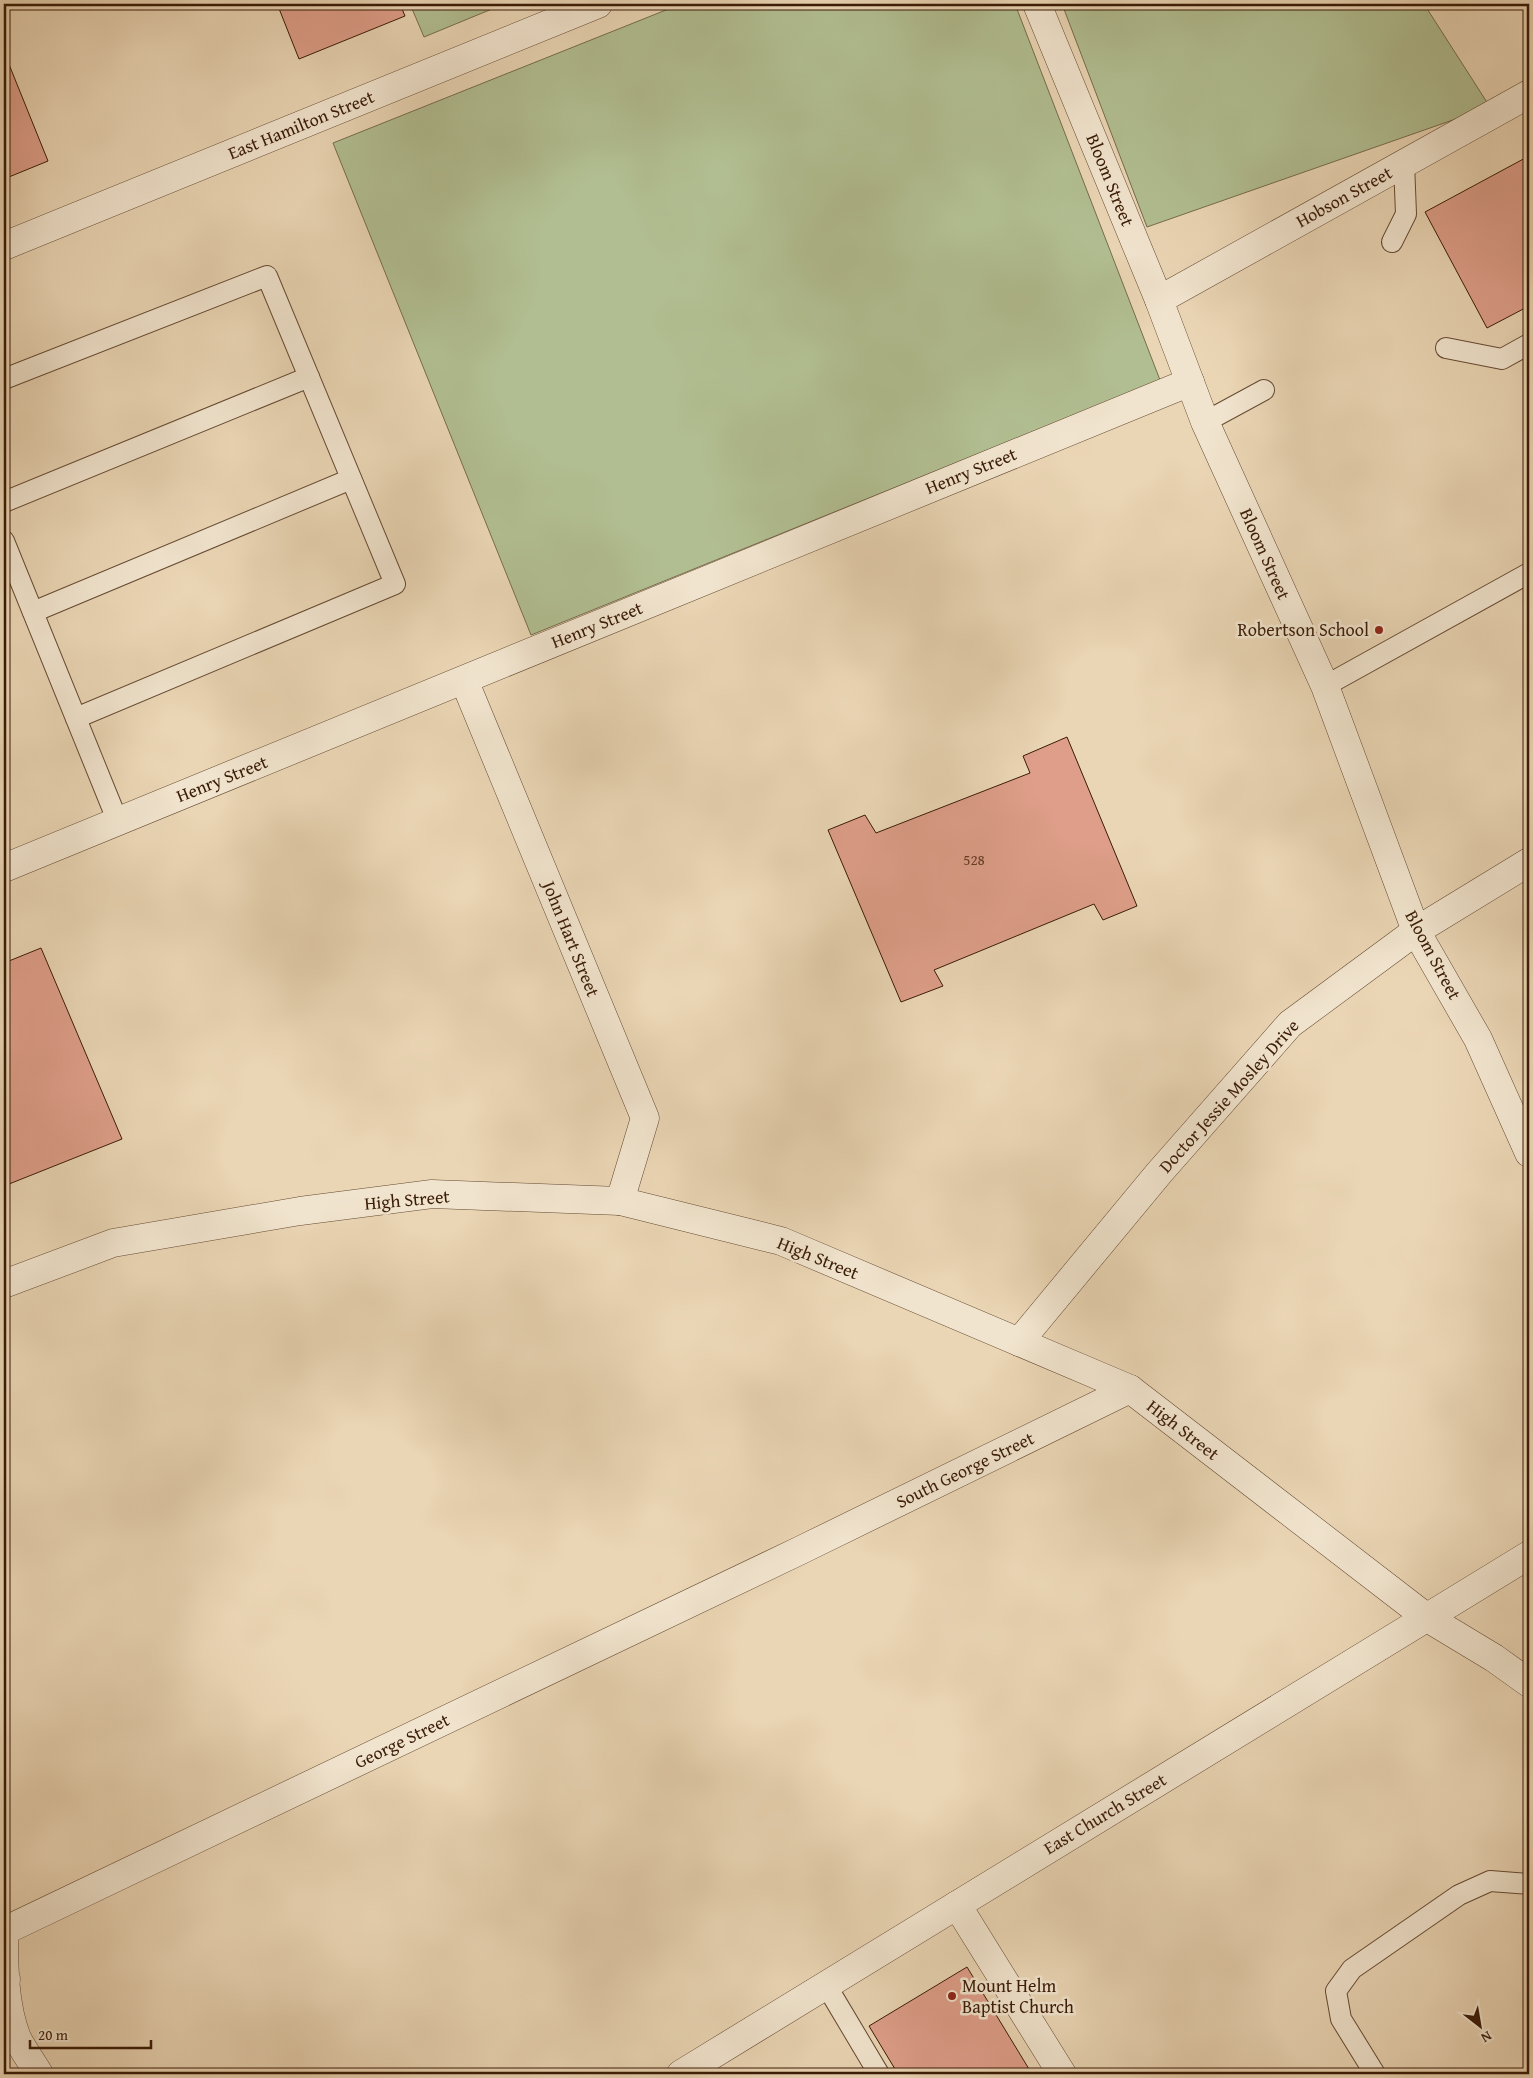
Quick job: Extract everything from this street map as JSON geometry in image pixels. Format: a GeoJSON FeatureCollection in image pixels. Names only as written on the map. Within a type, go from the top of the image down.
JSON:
{"type":"FeatureCollection","features":[{"type":"Feature","properties":{"kind":"street","name":"East Hamilton Street"},"geometry":{"type":"LineString","coordinates":[[4,246],[598,4]]}},
{"type":"Feature","properties":{"kind":"street","name":"Bloom Street"},"geometry":{"type":"LineString","coordinates":[[1037,4],[1160,300],[1205,422],[1325,686],[1416,931],[1478,1039],[1529,1153]]}},
{"type":"Feature","properties":{"kind":"street","name":"Hobson Street"},"geometry":{"type":"LineString","coordinates":[[1160,300],[1529,94]]}},
{"type":"Feature","properties":{"kind":"street","name":"Henry Street"},"geometry":{"type":"LineString","coordinates":[[4,868],[1190,382]]}},
{"type":"Feature","properties":{"kind":"street","name":"John Hart Street"},"geometry":{"type":"LineString","coordinates":[[464,680],[646,1118],[620,1201]]}},
{"type":"Feature","properties":{"kind":"street","name":"Doctor Jessie Mosley Drive"},"geometry":{"type":"LineString","coordinates":[[1019,1342],[1159,1173],[1290,1024],[1416,931],[1529,862]]}},
{"type":"Feature","properties":{"kind":"street","name":"High Street"},"geometry":{"type":"LineString","coordinates":[[4,1284],[113,1243],[300,1211],[432,1194],[620,1201],[781,1241],[1130,1389],[1426,1617],[1494,1658],[1529,1683]]}},
{"type":"Feature","properties":{"kind":"street","name":"South George Street"},"geometry":{"type":"LineString","coordinates":[[800,1550],[1130,1389]]}},
{"type":"Feature","properties":{"kind":"street","name":"George Street"},"geometry":{"type":"LineString","coordinates":[[4,1931],[800,1550]]}},
{"type":"Feature","properties":{"kind":"street","name":"East Church Street"},"geometry":{"type":"LineString","coordinates":[[689,2072],[957,1904],[1529,1555]]}},
{"type":"Feature","properties":{"kind":"street"},"geometry":{"type":"LineString","coordinates":[[957,1904],[1062,2074]]}},
{"type":"Feature","properties":{"kind":"street"},"geometry":{"type":"LineString","coordinates":[[4,1931],[5,1979],[10,2013],[18,2039],[39,2074]]}},
{"type":"Feature","properties":{"kind":"lane"},"geometry":{"type":"LineString","coordinates":[[1392,242],[1406,214],[1404,163]]}},
{"type":"Feature","properties":{"kind":"lane"},"geometry":{"type":"LineString","coordinates":[[4,379],[267,276],[394,584],[76,718]]}},
{"type":"Feature","properties":{"kind":"lane"},"geometry":{"type":"LineString","coordinates":[[1446,348],[1502,359],[1529,344]]}},
{"type":"Feature","properties":{"kind":"lane"},"geometry":{"type":"LineString","coordinates":[[4,502],[309,377]]}},
{"type":"Feature","properties":{"kind":"lane"},"geometry":{"type":"LineString","coordinates":[[1205,422],[1264,390]]}},
{"type":"Feature","properties":{"kind":"lane"},"geometry":{"type":"LineString","coordinates":[[33,612],[351,479]]}},
{"type":"Feature","properties":{"kind":"lane"},"geometry":{"type":"LineString","coordinates":[[4,541],[118,822]]}},
{"type":"Feature","properties":{"kind":"lane"},"geometry":{"type":"LineString","coordinates":[[1325,686],[1529,573]]}},
{"type":"Feature","properties":{"kind":"lane"},"geometry":{"type":"LineString","coordinates":[[1375,2074],[1341,2019],[1336,1991],[1352,1970],[1460,1895],[1490,1881],[1529,1884]]}},
{"type":"Feature","properties":{"kind":"lane"},"geometry":{"type":"LineString","coordinates":[[826,1986],[879,2074]]}},
{"type":"Feature","properties":{"kind":"green space"},"geometry":{"type":"Polygon","coordinates":[[[410,4],[504,4],[424,37],[410,4]]]}},
{"type":"Feature","properties":{"kind":"green space"},"geometry":{"type":"Polygon","coordinates":[[[681,4],[1015,4],[1160,380],[531,635],[333,143],[681,4]]]}},
{"type":"Feature","properties":{"kind":"green space"},"geometry":{"type":"Polygon","coordinates":[[[1062,4],[1424,4],[1490,107],[1147,227],[1062,4]]]}},
{"type":"Feature","properties":{"kind":"building"},"geometry":{"type":"Polygon","coordinates":[[[283,4],[400,4],[405,16],[299,59],[278,6],[283,4]]]}},
{"type":"Feature","properties":{"kind":"building"},"geometry":{"type":"Polygon","coordinates":[[[4,52],[48,161],[4,179],[4,52]]]}},
{"type":"Feature","properties":{"kind":"building"},"geometry":{"type":"Polygon","coordinates":[[[1529,156],[1529,306],[1487,328],[1425,212],[1529,156]]]}},
{"type":"Feature","properties":{"kind":"building"},"geometry":{"type":"Polygon","coordinates":[[[1067,737],[1137,906],[1103,920],[1094,904],[934,970],[943,986],[901,1002],[828,830],[865,815],[876,833],[1030,773],[1023,756],[1067,737]]]}},
{"type":"Feature","properties":{"kind":"building"},"geometry":{"type":"Polygon","coordinates":[[[41,948],[122,1139],[4,1186],[4,963],[41,948]]]}},
{"type":"Feature","properties":{"kind":"building","name":"Mount Helm Baptist Church"},"geometry":{"type":"Polygon","coordinates":[[[967,1967],[1032,2074],[898,2074],[869,2026],[967,1967]]]}},
{"type":"Feature","properties":{"kind":"place","name":"Robertson School"},"geometry":{"type":"Point","coordinates":[1379,630]}},
{"type":"Feature","properties":{"kind":"place","name":"Mount Helm Baptist Church"},"geometry":{"type":"Point","coordinates":[952,1996]}}]}
